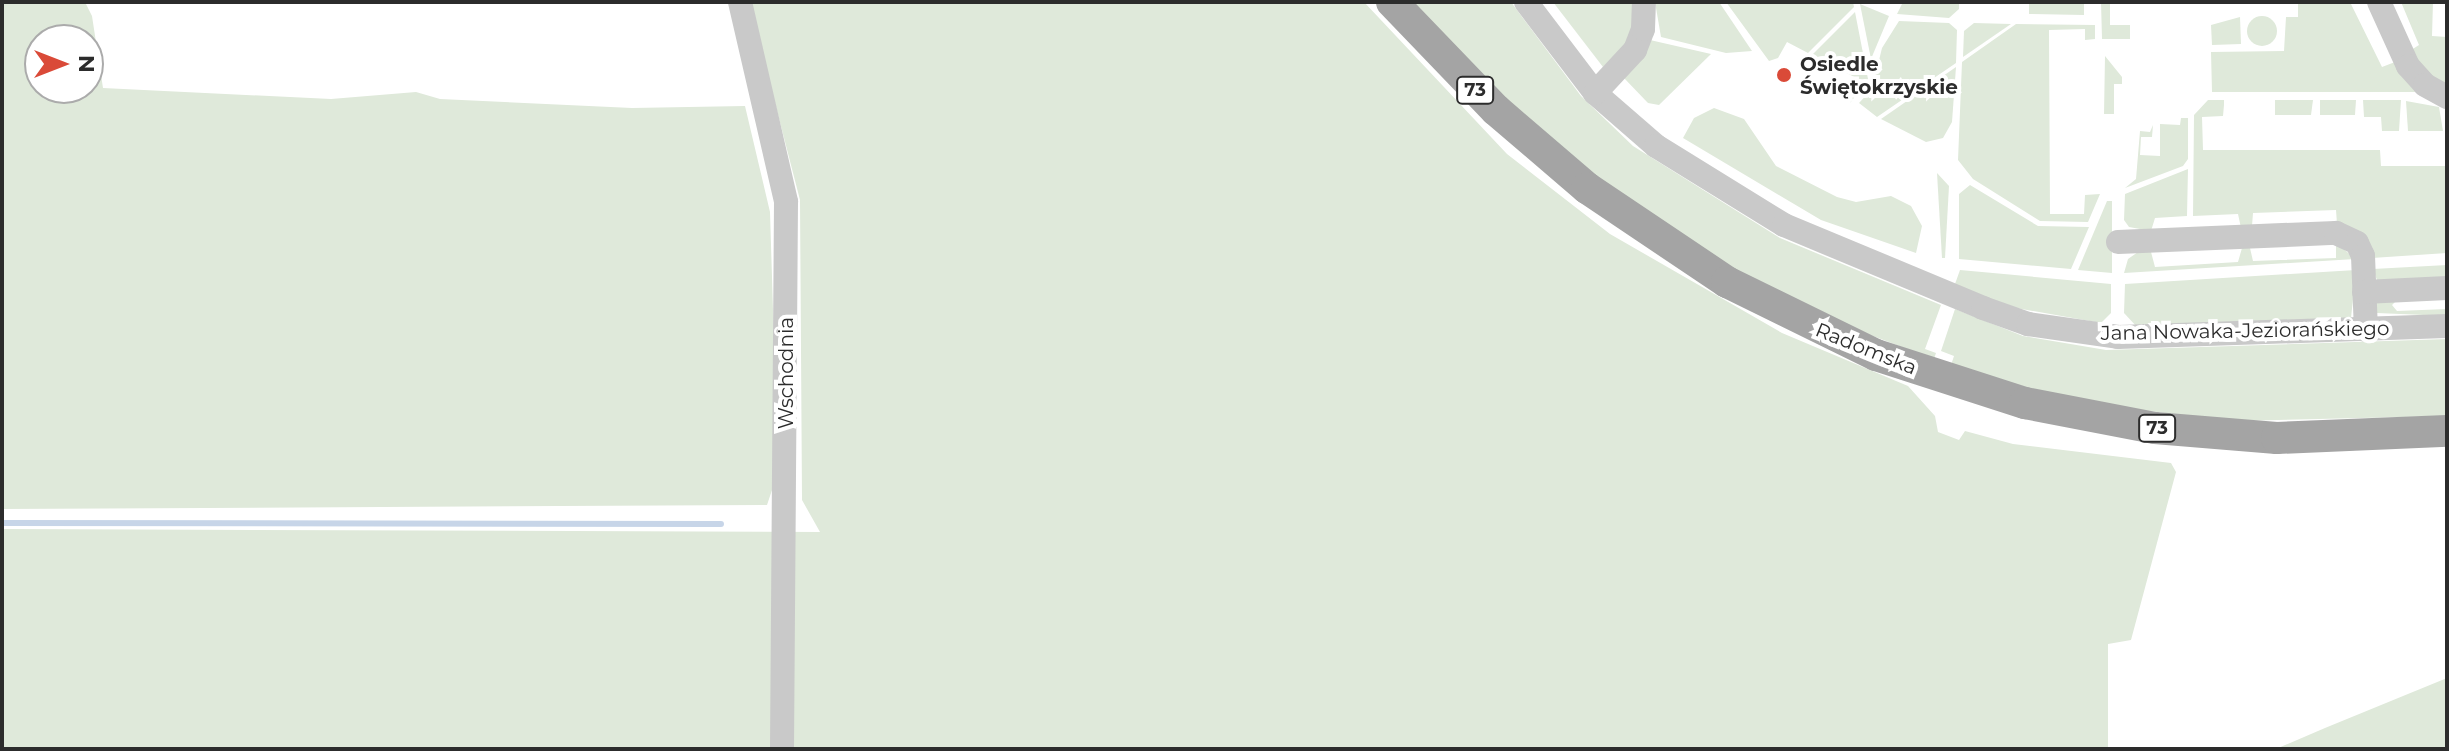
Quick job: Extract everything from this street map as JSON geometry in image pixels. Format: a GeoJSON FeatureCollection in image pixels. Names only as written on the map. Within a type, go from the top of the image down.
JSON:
{"type":"FeatureCollection","features":[{"type":"Feature","properties":{"kind":"main road","name":"Radomska"},"geometry":{"type":"LineString","coordinates":[[1392,2],[1496,110],[1587,188],[1727,282],[1876,355],[2025,403],[2155,428],[2293,438],[2447,431]]}},
{"type":"Feature","properties":{"kind":"street","name":"Wschodnia"},"geometry":{"type":"LineString","coordinates":[[740,2],[786,202],[782,749]]}},
{"type":"Feature","properties":{"kind":"street","name":"Jana Nowaka-Jeziorańskiego"},"geometry":{"type":"LineString","coordinates":[[1526,2],[1595,93],[1656,146],[1784,225],[2028,324],[2118,337],[2447,326]]}},
{"type":"Feature","properties":{"kind":"street"},"geometry":{"type":"LineString","coordinates":[[1595,93],[1635,50],[1643,29],[1644,2]]}},
{"type":"Feature","properties":{"kind":"street"},"geometry":{"type":"LineString","coordinates":[[2379,2],[2408,66],[2425,85],[2447,97]]}},
{"type":"Feature","properties":{"kind":"street"},"geometry":{"type":"LineString","coordinates":[[2118,242],[2336,233],[2357,243],[2363,256],[2366,330]]}},
{"type":"Feature","properties":{"kind":"street"},"geometry":{"type":"LineString","coordinates":[[2364,292],[2447,288]]}},
{"type":"Feature","properties":{"kind":"green space"},"geometry":{"type":"Polygon","coordinates":[[[2,2],[85,2],[92,16],[93,24],[24,24],[24,104],[104,104],[104,88],[331,99],[416,92],[440,99],[632,108],[745,106],[770,212],[778,472],[767,505],[2,509],[2,2]]]}},
{"type":"Feature","properties":{"kind":"green space"},"geometry":{"type":"Polygon","coordinates":[[[749,2],[1364,2],[1507,154],[1610,234],[1782,333],[1908,386],[1935,416],[1938,432],[1959,440],[1965,431],[2013,444],[2171,463],[2176,472],[2131,640],[2108,644],[2108,749],[2,749],[2,529],[820,532],[802,500],[800,200],[749,2]]]}},
{"type":"Feature","properties":{"kind":"green space"},"geometry":{"type":"Polygon","coordinates":[[[1413,2],[1511,2],[1581,96],[1633,146],[1780,238],[1941,305],[1925,349],[1936,353],[1934,359],[1849,327],[1751,279],[1610,189],[1485,80],[1413,2]]]}},
{"type":"Feature","properties":{"kind":"green space"},"geometry":{"type":"Polygon","coordinates":[[[1553,2],[1636,2],[1630,40],[1603,67],[1553,2]]]}},
{"type":"Feature","properties":{"kind":"green space"},"geometry":{"type":"Polygon","coordinates":[[[1655,2],[1719,2],[1752,51],[1726,53],[1661,37],[1655,2]]]}},
{"type":"Feature","properties":{"kind":"green space"},"geometry":{"type":"Polygon","coordinates":[[[1726,2],[1853,2],[1854,7],[1808,53],[1787,42],[1778,58],[1769,61],[1726,2]]]}},
{"type":"Feature","properties":{"kind":"green space"},"geometry":{"type":"Polygon","coordinates":[[[1903,2],[1959,2],[1959,9],[1949,18],[1897,14],[1903,2]]]}},
{"type":"Feature","properties":{"kind":"green space"},"geometry":{"type":"Polygon","coordinates":[[[2029,2],[2084,2],[2084,15],[2029,14],[2029,2]]]}},
{"type":"Feature","properties":{"kind":"green space"},"geometry":{"type":"Polygon","coordinates":[[[2101,2],[2110,2],[2110,25],[2130,25],[2130,39],[2102,39],[2101,2]]]}},
{"type":"Feature","properties":{"kind":"green space"},"geometry":{"type":"Polygon","coordinates":[[[2298,2],[2350,2],[2382,67],[2395,62],[2420,92],[2212,92],[2211,52],[2284,51],[2286,17],[2298,17],[2298,2]]]}},
{"type":"Feature","properties":{"kind":"green space"},"geometry":{"type":"Polygon","coordinates":[[[2401,2],[2433,2],[2432,36],[2447,37],[2447,84],[2436,84],[2408,52],[2419,45],[2401,2]]]}},
{"type":"Feature","properties":{"kind":"green space"},"geometry":{"type":"Polygon","coordinates":[[[1860,4],[1889,16],[1871,59],[1860,4]]]}},
{"type":"Feature","properties":{"kind":"green space"},"geometry":{"type":"Polygon","coordinates":[[[1855,12],[1868,79],[1850,103],[1860,80],[1812,55],[1855,12]]]}},
{"type":"Feature","properties":{"kind":"green space"},"geometry":{"type":"Polygon","coordinates":[[[2262,16],[2273,20],[2277,31],[2273,42],[2262,46],[2251,42],[2247,31],[2251,20],[2262,16]]]}},
{"type":"Feature","properties":{"kind":"green space"},"geometry":{"type":"Polygon","coordinates":[[[2240,17],[2241,44],[2212,45],[2211,25],[2240,17]]]}},
{"type":"Feature","properties":{"kind":"green space"},"geometry":{"type":"Polygon","coordinates":[[[1899,21],[1949,23],[1957,30],[1956,63],[1877,117],[1859,103],[1872,89],[1882,48],[1899,21]]]}},
{"type":"Feature","properties":{"kind":"green space"},"geometry":{"type":"Polygon","coordinates":[[[1974,23],[2011,24],[1963,57],[1964,31],[1974,23]]]}},
{"type":"Feature","properties":{"kind":"green space"},"geometry":{"type":"Polygon","coordinates":[[[2016,24],[2095,25],[2095,39],[2085,40],[2085,29],[2049,30],[2050,214],[2084,214],[2085,195],[2100,194],[2088,222],[2040,221],[1973,179],[1958,160],[1962,62],[2016,24]]]}},
{"type":"Feature","properties":{"kind":"green space"},"geometry":{"type":"Polygon","coordinates":[[[1650,40],[1711,54],[1659,105],[1648,103],[1623,77],[1650,40]]]}},
{"type":"Feature","properties":{"kind":"green space"},"geometry":{"type":"Polygon","coordinates":[[[2105,56],[2122,77],[2122,84],[2114,84],[2114,114],[2104,114],[2105,56]]]}},
{"type":"Feature","properties":{"kind":"green space"},"geometry":{"type":"Polygon","coordinates":[[[1956,67],[1952,122],[1943,138],[1926,142],[1881,119],[1956,67]]]}},
{"type":"Feature","properties":{"kind":"green space"},"geometry":{"type":"Polygon","coordinates":[[[2208,100],[2224,100],[2223,116],[2202,117],[2203,150],[2380,150],[2381,166],[2447,166],[2447,253],[2372,258],[2337,224],[2336,210],[2253,213],[2252,226],[2241,228],[2238,214],[2193,216],[2194,115],[2208,100]]]}},
{"type":"Feature","properties":{"kind":"green space"},"geometry":{"type":"Polygon","coordinates":[[[2275,100],[2313,100],[2311,115],[2275,115],[2275,100]]]}},
{"type":"Feature","properties":{"kind":"green space"},"geometry":{"type":"Polygon","coordinates":[[[2320,100],[2356,100],[2355,115],[2320,115],[2320,100]]]}},
{"type":"Feature","properties":{"kind":"green space"},"geometry":{"type":"Polygon","coordinates":[[[2363,100],[2401,100],[2399,131],[2382,131],[2381,117],[2364,117],[2363,100]]]}},
{"type":"Feature","properties":{"kind":"green space"},"geometry":{"type":"Polygon","coordinates":[[[2406,101],[2439,107],[2443,131],[2408,131],[2406,101]]]}},
{"type":"Feature","properties":{"kind":"green space"},"geometry":{"type":"Polygon","coordinates":[[[1714,108],[1744,119],[1776,166],[1837,197],[1856,202],[1891,196],[1911,206],[1922,226],[1916,253],[1821,220],[1683,138],[1694,118],[1714,108]]]}},
{"type":"Feature","properties":{"kind":"green space"},"geometry":{"type":"Polygon","coordinates":[[[2181,118],[2188,118],[2188,159],[2183,166],[2125,188],[2136,179],[2140,131],[2150,132],[2153,125],[2152,137],[2141,137],[2140,155],[2160,156],[2160,124],[2180,125],[2181,118]]]}},
{"type":"Feature","properties":{"kind":"green space"},"geometry":{"type":"Polygon","coordinates":[[[2188,169],[2187,216],[2155,218],[2151,231],[2129,227],[2124,220],[2125,194],[2188,169]]]}},
{"type":"Feature","properties":{"kind":"green space"},"geometry":{"type":"Polygon","coordinates":[[[1937,173],[1949,186],[1945,258],[1942,258],[1937,173]]]}},
{"type":"Feature","properties":{"kind":"green space"},"geometry":{"type":"Polygon","coordinates":[[[1970,185],[2038,226],[2089,227],[2071,269],[1959,259],[1959,194],[1970,185]]]}},
{"type":"Feature","properties":{"kind":"green space"},"geometry":{"type":"Polygon","coordinates":[[[2107,201],[2112,201],[2112,273],[2078,270],[2107,201]]]}},
{"type":"Feature","properties":{"kind":"green space"},"geometry":{"type":"Polygon","coordinates":[[[2336,242],[2355,259],[2124,273],[2128,259],[2138,252],[2151,252],[2155,267],[2238,262],[2242,248],[2250,248],[2253,261],[2336,258],[2336,242]]]}},
{"type":"Feature","properties":{"kind":"green space"},"geometry":{"type":"Polygon","coordinates":[[[2447,265],[2447,281],[2377,280],[2373,269],[2447,265]]]}},
{"type":"Feature","properties":{"kind":"green space"},"geometry":{"type":"Polygon","coordinates":[[[1960,270],[2111,284],[2111,313],[2101,323],[2005,306],[1955,284],[1960,270]]]}},
{"type":"Feature","properties":{"kind":"green space"},"geometry":{"type":"Polygon","coordinates":[[[2356,270],[2351,318],[2137,327],[2124,313],[2125,284],[2356,270]]]}},
{"type":"Feature","properties":{"kind":"green space"},"geometry":{"type":"Polygon","coordinates":[[[2401,296],[2392,305],[2397,311],[2447,309],[2447,316],[2377,313],[2376,300],[2401,296]]]}},
{"type":"Feature","properties":{"kind":"green space"},"geometry":{"type":"Polygon","coordinates":[[[1955,309],[2023,336],[2106,350],[2447,339],[2447,416],[2236,421],[2131,409],[2036,390],[1951,365],[1954,356],[1941,351],[1955,309]]]}},
{"type":"Feature","properties":{"kind":"green space"},"geometry":{"type":"Polygon","coordinates":[[[2447,678],[2447,749],[2276,749],[2325,728],[2447,678]]]}},
{"type":"Feature","properties":{"kind":"waterway"},"geometry":{"type":"LineString","coordinates":[[2,523],[721,524]]}},
{"type":"Feature","properties":{"kind":"place","name":"Osiedle Świętokrzyskie"},"geometry":{"type":"Point","coordinates":[1784,75]}}]}
